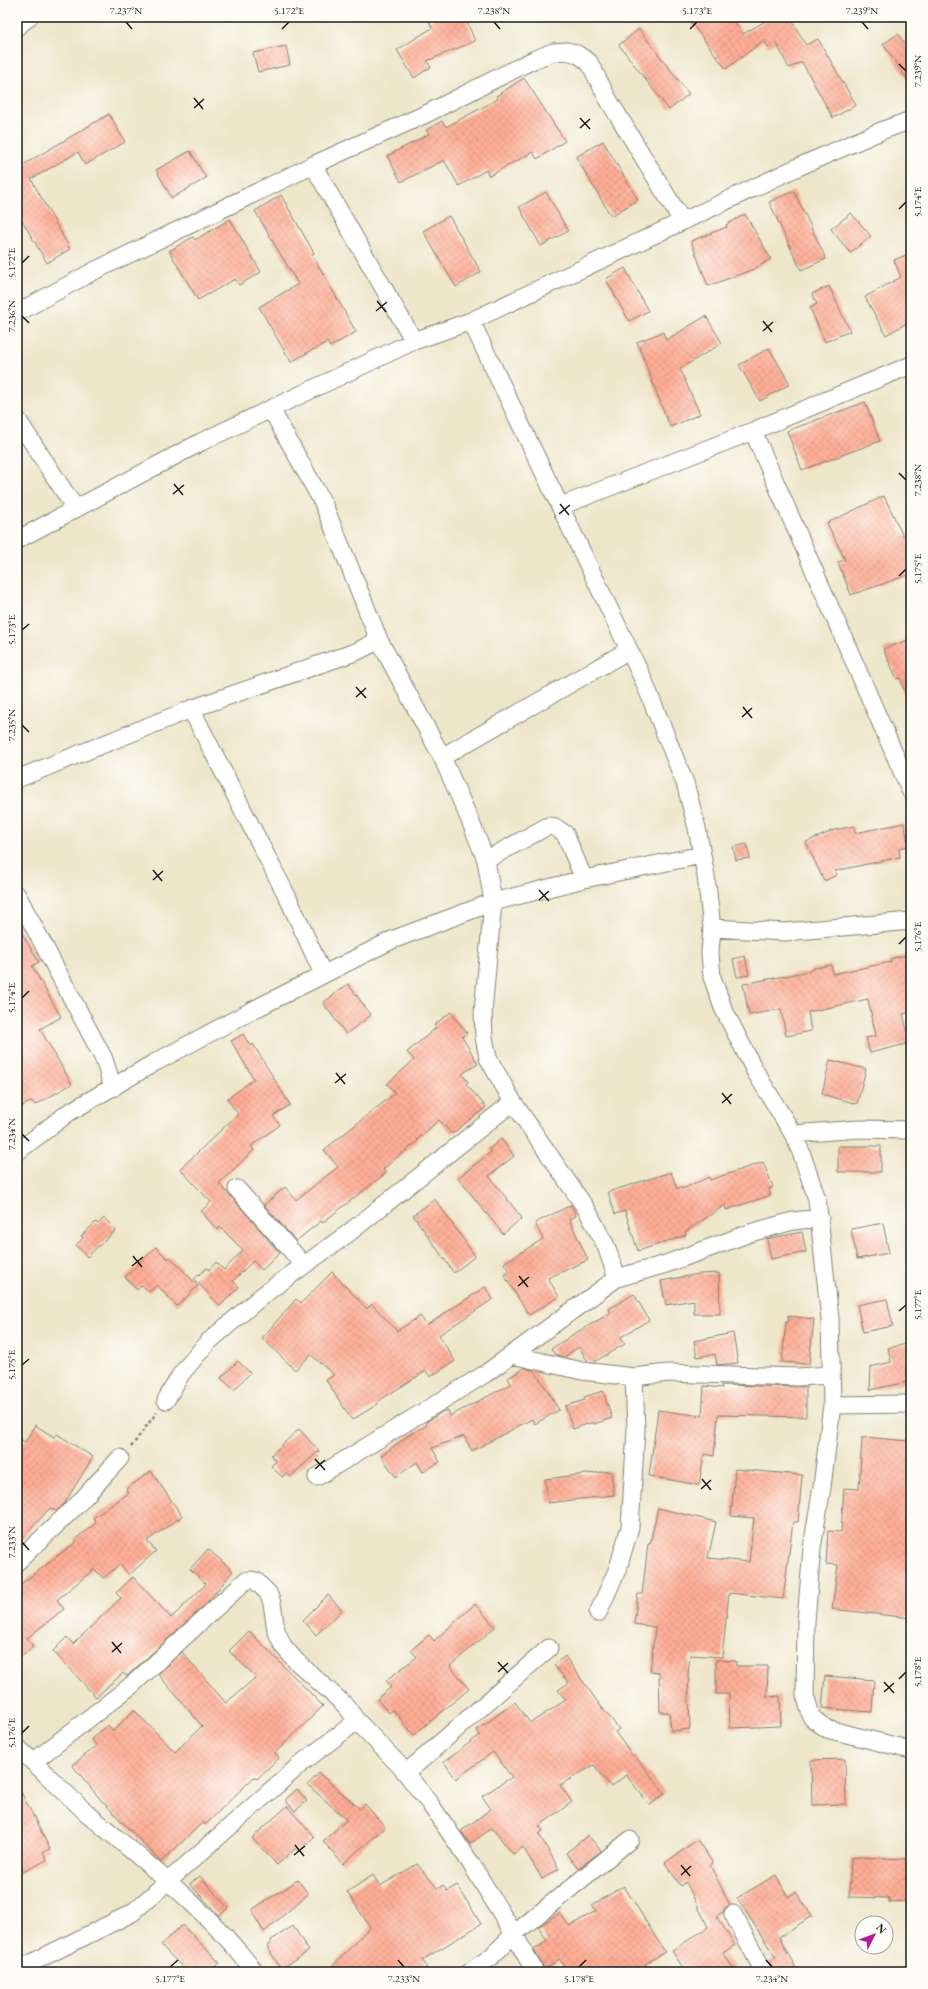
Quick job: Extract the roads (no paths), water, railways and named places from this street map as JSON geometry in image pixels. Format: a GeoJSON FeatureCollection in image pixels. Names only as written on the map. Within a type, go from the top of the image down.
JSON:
{"type":"FeatureCollection","features":[{"type":"Feature","properties":{"kind":"street"},"geometry":{"type":"LineString","coordinates":[[17,27],[30,17]]}},
{"type":"Feature","properties":{"kind":"street"},"geometry":{"type":"LineString","coordinates":[[17,312],[92,272],[313,165],[426,114],[533,60],[553,52],[567,51],[577,54],[589,62],[608,99],[682,221]]}},
{"type":"Feature","properties":{"kind":"street"},"geometry":{"type":"LineString","coordinates":[[17,540],[201,442],[414,341],[471,321],[682,221],[874,134],[911,120]]}},
{"type":"Feature","properties":{"kind":"street"},"geometry":{"type":"LineString","coordinates":[[313,165],[414,341]]}},
{"type":"Feature","properties":{"kind":"street"},"geometry":{"type":"LineString","coordinates":[[471,321],[643,679],[685,783],[697,828],[702,855],[712,928],[710,953],[712,977],[723,1008],[756,1071],[793,1134],[801,1152],[817,1199],[830,1318],[832,1404],[822,1486],[812,1548],[806,1621],[805,1695],[812,1718],[827,1730],[911,1750]]}},
{"type":"Feature","properties":{"kind":"street"},"geometry":{"type":"LineString","coordinates":[[561,506],[753,431],[911,365]]}},
{"type":"Feature","properties":{"kind":"street"},"geometry":{"type":"LineString","coordinates":[[271,409],[323,503],[379,640],[442,757],[486,860],[493,902],[483,1012],[484,1037],[488,1058],[513,1102],[587,1210],[606,1246],[618,1278]]}},
{"type":"Feature","properties":{"kind":"street"},"geometry":{"type":"LineString","coordinates":[[17,419],[75,508]]}},
{"type":"Feature","properties":{"kind":"street"},"geometry":{"type":"LineString","coordinates":[[753,431],[904,760],[911,792]]}},
{"type":"Feature","properties":{"kind":"street"},"geometry":{"type":"LineString","coordinates":[[17,779],[191,709],[358,651],[379,640]]}},
{"type":"Feature","properties":{"kind":"street"},"geometry":{"type":"LineString","coordinates":[[442,757],[629,650]]}},
{"type":"Feature","properties":{"kind":"street"},"geometry":{"type":"LineString","coordinates":[[191,709],[288,898],[323,974]]}},
{"type":"Feature","properties":{"kind":"street"},"geometry":{"type":"LineString","coordinates":[[486,860],[548,826],[555,827],[565,834],[584,879]]}},
{"type":"Feature","properties":{"kind":"street"},"geometry":{"type":"LineString","coordinates":[[17,1152],[68,1113],[251,1011],[392,940],[493,902],[584,879],[702,855]]}},
{"type":"Feature","properties":{"kind":"street"},"geometry":{"type":"LineString","coordinates":[[17,895],[104,1058],[113,1088]]}},
{"type":"Feature","properties":{"kind":"street"},"geometry":{"type":"LineString","coordinates":[[712,928],[785,932],[911,921]]}},
{"type":"Feature","properties":{"kind":"street"},"geometry":{"type":"LineString","coordinates":[[166,1400],[181,1374],[206,1343],[263,1295],[456,1149],[513,1102]]}},
{"type":"Feature","properties":{"kind":"street"},"geometry":{"type":"LineString","coordinates":[[793,1134],[859,1129],[911,1130]]}},
{"type":"Feature","properties":{"kind":"street"},"geometry":{"type":"LineString","coordinates":[[237,1189],[304,1265]]}},
{"type":"Feature","properties":{"kind":"street"},"geometry":{"type":"LineString","coordinates":[[317,1477],[479,1378],[618,1278],[666,1264],[750,1233],[793,1221],[820,1218]]}},
{"type":"Feature","properties":{"kind":"street"},"geometry":{"type":"LineString","coordinates":[[512,1354],[582,1372],[634,1378],[668,1373],[797,1377],[831,1375]]}},
{"type":"Feature","properties":{"kind":"street"},"geometry":{"type":"LineString","coordinates":[[598,1612],[618,1568],[630,1527],[636,1430],[634,1378]]}},
{"type":"Feature","properties":{"kind":"street"},"geometry":{"type":"LineString","coordinates":[[832,1404],[911,1404]]}},
{"type":"Feature","properties":{"kind":"street"},"geometry":{"type":"LineString","coordinates":[[17,1562],[78,1504],[120,1458]]}},
{"type":"Feature","properties":{"kind":"street"},"geometry":{"type":"LineString","coordinates":[[33,1762],[129,1688],[214,1612],[245,1582],[251,1580],[256,1581],[268,1593],[272,1603],[276,1630],[283,1646],[296,1661],[346,1706],[357,1721],[406,1772],[470,1862],[514,1934],[535,1972]]}},
{"type":"Feature","properties":{"kind":"street"},"geometry":{"type":"LineString","coordinates":[[406,1772],[549,1648]]}},
{"type":"Feature","properties":{"kind":"street"},"geometry":{"type":"LineString","coordinates":[[17,1970],[132,1913],[303,1762],[357,1721]]}},
{"type":"Feature","properties":{"kind":"street"},"geometry":{"type":"LineString","coordinates":[[17,1747],[88,1813],[168,1881],[218,1927],[255,1972]]}},
{"type":"Feature","properties":{"kind":"street"},"geometry":{"type":"LineString","coordinates":[[470,1972],[491,1957],[514,1934],[630,1840]]}},
{"type":"Feature","properties":{"kind":"street"},"geometry":{"type":"LineString","coordinates":[[733,1914],[764,1972]]}}]}
